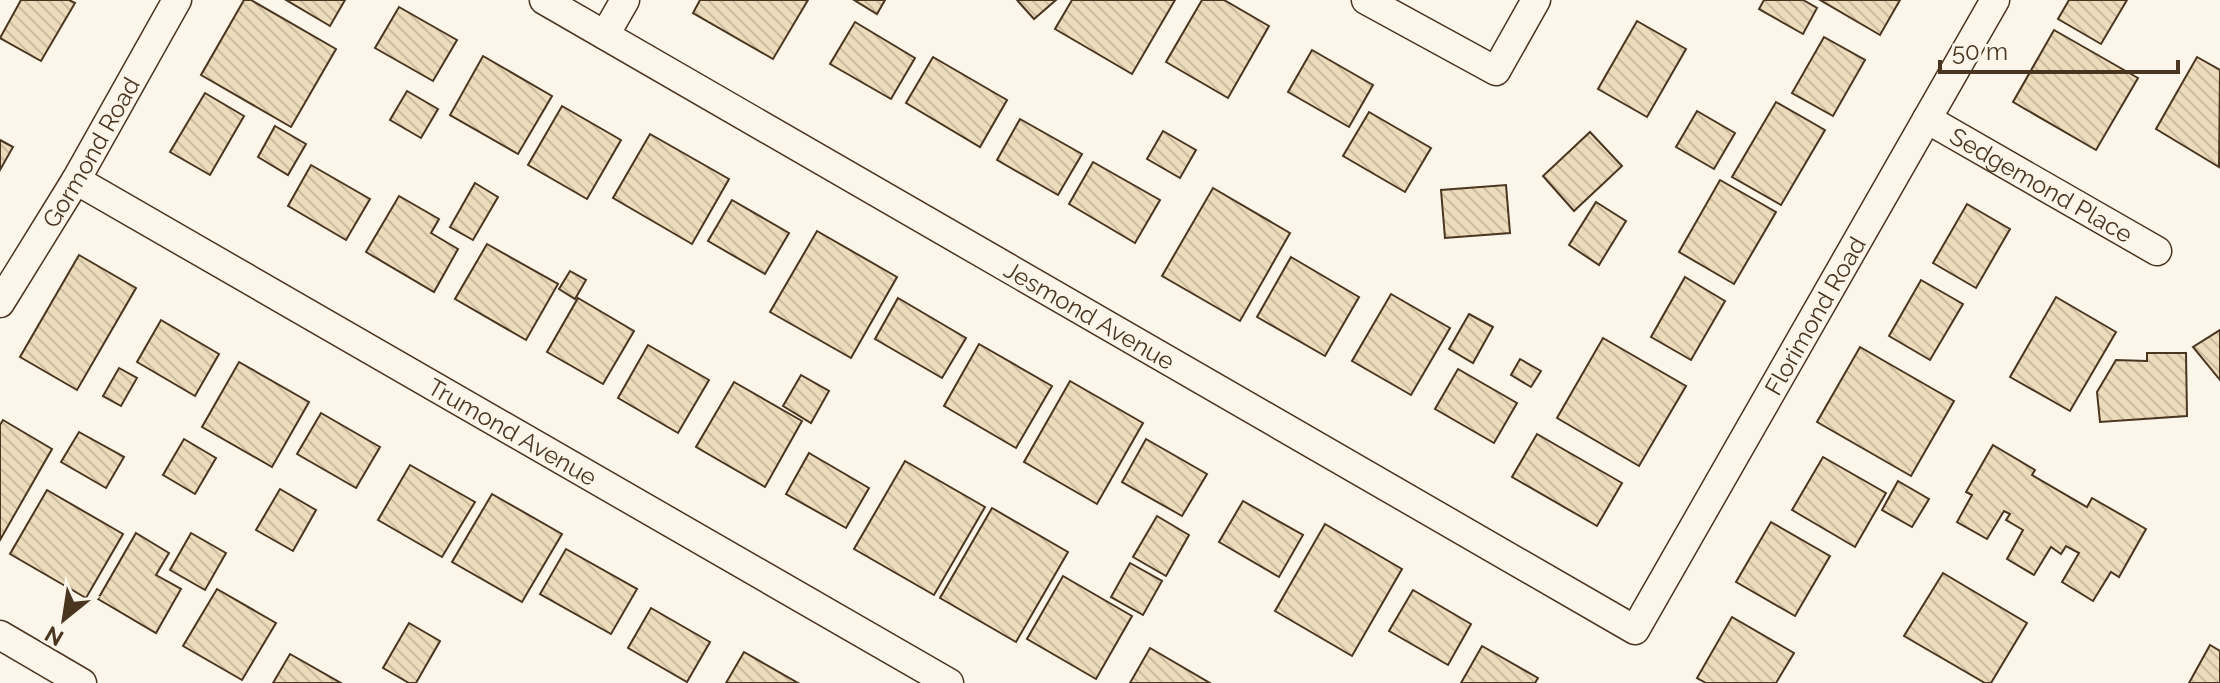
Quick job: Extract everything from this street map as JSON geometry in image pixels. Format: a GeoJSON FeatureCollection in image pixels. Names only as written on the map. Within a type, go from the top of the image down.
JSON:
{"type":"FeatureCollection","features":[{"type":"Feature","properties":{"kind":"street","name":"Gormond Road"},"geometry":{"type":"LineString","coordinates":[[0,303],[76,180],[177,0]]}},
{"type":"Feature","properties":{"kind":"street","name":"Jesmond Avenue"},"geometry":{"type":"LineString","coordinates":[[544,0],[1635,630]]}},
{"type":"Feature","properties":{"kind":"street"},"geometry":{"type":"LineString","coordinates":[[605,35],[625,0]]}},
{"type":"Feature","properties":{"kind":"street"},"geometry":{"type":"LineString","coordinates":[[1366,0],[1496,71],[1536,0]]}},
{"type":"Feature","properties":{"kind":"street","name":"Florimond Road"},"geometry":{"type":"LineString","coordinates":[[1635,630],[1995,0]]}},
{"type":"Feature","properties":{"kind":"street","name":"Sedgemond Place"},"geometry":{"type":"LineString","coordinates":[[1927,119],[2157,251]]}},
{"type":"Feature","properties":{"kind":"street","name":"Trumond Avenue"},"geometry":{"type":"LineString","coordinates":[[76,180],[949,683]]}},
{"type":"Feature","properties":{"kind":"street"},"geometry":{"type":"LineString","coordinates":[[0,635],[82,683]]}},
{"type":"Feature","properties":{"kind":"building"},"geometry":{"type":"Polygon","coordinates":[[[21,0],[69,0],[75,3],[41,61],[0,38],[21,0]]]}},
{"type":"Feature","properties":{"kind":"building"},"geometry":{"type":"Polygon","coordinates":[[[244,0],[251,0],[336,49],[291,127],[201,75],[244,0]]]}},
{"type":"Feature","properties":{"kind":"building"},"geometry":{"type":"Polygon","coordinates":[[[286,0],[345,0],[330,26],[286,0]]]}},
{"type":"Feature","properties":{"kind":"building"},"geometry":{"type":"Polygon","coordinates":[[[700,0],[808,0],[773,59],[693,13],[700,0]]]}},
{"type":"Feature","properties":{"kind":"building"},"geometry":{"type":"Polygon","coordinates":[[[854,0],[885,0],[877,14],[854,0]]]}},
{"type":"Feature","properties":{"kind":"building"},"geometry":{"type":"Polygon","coordinates":[[[1017,0],[1056,0],[1034,19],[1017,0]]]}},
{"type":"Feature","properties":{"kind":"building"},"geometry":{"type":"Polygon","coordinates":[[[1072,0],[1175,0],[1132,74],[1055,29],[1072,0]]]}},
{"type":"Feature","properties":{"kind":"building"},"geometry":{"type":"Polygon","coordinates":[[[1202,0],[1224,0],[1269,26],[1228,98],[1166,62],[1202,0]]]}},
{"type":"Feature","properties":{"kind":"building"},"geometry":{"type":"Polygon","coordinates":[[[1764,0],[1803,0],[1817,8],[1803,34],[1759,9],[1764,0]]]}},
{"type":"Feature","properties":{"kind":"building"},"geometry":{"type":"Polygon","coordinates":[[[1820,0],[1900,0],[1880,35],[1820,0]]]}},
{"type":"Feature","properties":{"kind":"building"},"geometry":{"type":"Polygon","coordinates":[[[2069,0],[2127,0],[2101,44],[2058,19],[2069,0]]]}},
{"type":"Feature","properties":{"kind":"building"},"geometry":{"type":"Polygon","coordinates":[[[399,7],[457,40],[433,81],[375,48],[399,7]]]}},
{"type":"Feature","properties":{"kind":"building"},"geometry":{"type":"Polygon","coordinates":[[[1637,21],[1686,49],[1647,117],[1598,89],[1637,21]]]}},
{"type":"Feature","properties":{"kind":"building"},"geometry":{"type":"Polygon","coordinates":[[[855,22],[915,58],[891,99],[830,64],[855,22]]]}},
{"type":"Feature","properties":{"kind":"building"},"geometry":{"type":"Polygon","coordinates":[[[2054,30],[2138,78],[2096,150],[2013,102],[2054,30]]]}},
{"type":"Feature","properties":{"kind":"building"},"geometry":{"type":"Polygon","coordinates":[[[1824,37],[1865,60],[1833,116],[1792,93],[1824,37]]]}},
{"type":"Feature","properties":{"kind":"building"},"geometry":{"type":"Polygon","coordinates":[[[1312,50],[1373,85],[1349,127],[1288,92],[1312,50]]]}},
{"type":"Feature","properties":{"kind":"building"},"geometry":{"type":"Polygon","coordinates":[[[483,56],[552,96],[518,154],[450,115],[483,56]]]}},
{"type":"Feature","properties":{"kind":"building"},"geometry":{"type":"Polygon","coordinates":[[[933,57],[1007,100],[980,147],[906,103],[933,57]]]}},
{"type":"Feature","properties":{"kind":"building"},"geometry":{"type":"Polygon","coordinates":[[[2197,57],[2220,70],[2219,167],[2156,129],[2197,57]]]}},
{"type":"Feature","properties":{"kind":"building"},"geometry":{"type":"Polygon","coordinates":[[[407,91],[438,109],[421,138],[390,120],[407,91]]]}},
{"type":"Feature","properties":{"kind":"building"},"geometry":{"type":"Polygon","coordinates":[[[205,93],[244,116],[210,175],[170,152],[205,93]]]}},
{"type":"Feature","properties":{"kind":"building"},"geometry":{"type":"Polygon","coordinates":[[[1776,102],[1825,130],[1781,205],[1732,177],[1776,102]]]}},
{"type":"Feature","properties":{"kind":"building"},"geometry":{"type":"Polygon","coordinates":[[[562,106],[621,140],[587,199],[528,165],[562,106]]]}},
{"type":"Feature","properties":{"kind":"building"},"geometry":{"type":"Polygon","coordinates":[[[1697,111],[1735,133],[1714,169],[1676,147],[1697,111]]]}},
{"type":"Feature","properties":{"kind":"building"},"geometry":{"type":"Polygon","coordinates":[[[1369,112],[1431,148],[1405,192],[1343,156],[1369,112]]]}},
{"type":"Feature","properties":{"kind":"building"},"geometry":{"type":"Polygon","coordinates":[[[1020,119],[1082,154],[1058,195],[997,160],[1020,119]]]}},
{"type":"Feature","properties":{"kind":"building"},"geometry":{"type":"Polygon","coordinates":[[[275,126],[306,144],[288,175],[258,157],[275,126]]]}},
{"type":"Feature","properties":{"kind":"building"},"geometry":{"type":"Polygon","coordinates":[[[1163,131],[1196,150],[1180,178],[1147,159],[1163,131]]]}},
{"type":"Feature","properties":{"kind":"building"},"geometry":{"type":"Polygon","coordinates":[[[1590,132],[1622,166],[1574,211],[1543,176],[1590,132]]]}},
{"type":"Feature","properties":{"kind":"building"},"geometry":{"type":"Polygon","coordinates":[[[650,134],[729,179],[692,244],[613,198],[650,134]]]}},
{"type":"Feature","properties":{"kind":"building"},"geometry":{"type":"Polygon","coordinates":[[[0,140],[13,147],[0,170],[0,140]]]}},
{"type":"Feature","properties":{"kind":"building"},"geometry":{"type":"Polygon","coordinates":[[[1093,162],[1160,200],[1135,243],[1069,204],[1093,162]]]}},
{"type":"Feature","properties":{"kind":"building"},"geometry":{"type":"Polygon","coordinates":[[[311,165],[370,199],[346,240],[288,206],[311,165]]]}},
{"type":"Feature","properties":{"kind":"building"},"geometry":{"type":"Polygon","coordinates":[[[1720,180],[1776,212],[1734,284],[1679,252],[1720,180]]]}},
{"type":"Feature","properties":{"kind":"building"},"geometry":{"type":"Polygon","coordinates":[[[475,183],[498,197],[473,240],[450,227],[475,183]]]}},
{"type":"Feature","properties":{"kind":"building"},"geometry":{"type":"Polygon","coordinates":[[[1506,185],[1510,233],[1445,238],[1441,190],[1506,185]]]}},
{"type":"Feature","properties":{"kind":"building"},"geometry":{"type":"Polygon","coordinates":[[[1213,188],[1290,233],[1240,321],[1162,276],[1213,188]]]}},
{"type":"Feature","properties":{"kind":"building"},"geometry":{"type":"Polygon","coordinates":[[[399,196],[439,219],[431,233],[458,249],[434,292],[366,252],[399,196]]]}},
{"type":"Feature","properties":{"kind":"building"},"geometry":{"type":"Polygon","coordinates":[[[732,200],[789,233],[765,274],[708,241],[732,200]]]}},
{"type":"Feature","properties":{"kind":"building"},"geometry":{"type":"Polygon","coordinates":[[[1596,202],[1626,221],[1599,265],[1569,245],[1596,202]]]}},
{"type":"Feature","properties":{"kind":"building"},"geometry":{"type":"Polygon","coordinates":[[[1967,204],[2010,229],[1976,288],[1933,263],[1967,204]]]}},
{"type":"Feature","properties":{"kind":"building"},"geometry":{"type":"Polygon","coordinates":[[[817,231],[897,277],[851,358],[770,312],[817,231]]]}},
{"type":"Feature","properties":{"kind":"building"},"geometry":{"type":"Polygon","coordinates":[[[487,244],[558,284],[526,340],[455,299],[487,244]]]}},
{"type":"Feature","properties":{"kind":"building"},"geometry":{"type":"Polygon","coordinates":[[[79,255],[136,288],[77,390],[20,357],[79,255]]]}},
{"type":"Feature","properties":{"kind":"building"},"geometry":{"type":"Polygon","coordinates":[[[1291,257],[1359,297],[1325,356],[1257,317],[1291,257]]]}},
{"type":"Feature","properties":{"kind":"building"},"geometry":{"type":"Polygon","coordinates":[[[570,271],[586,280],[575,299],[559,289],[570,271]]]}},
{"type":"Feature","properties":{"kind":"building"},"geometry":{"type":"Polygon","coordinates":[[[1685,277],[1725,301],[1691,360],[1651,337],[1685,277]]]}},
{"type":"Feature","properties":{"kind":"building"},"geometry":{"type":"Polygon","coordinates":[[[1921,280],[1963,304],[1930,360],[1889,336],[1921,280]]]}},
{"type":"Feature","properties":{"kind":"building"},"geometry":{"type":"Polygon","coordinates":[[[1391,294],[1450,328],[1411,395],[1352,361],[1391,294]]]}},
{"type":"Feature","properties":{"kind":"building"},"geometry":{"type":"Polygon","coordinates":[[[2056,297],[2116,332],[2070,411],[2010,377],[2056,297]]]}},
{"type":"Feature","properties":{"kind":"building"},"geometry":{"type":"Polygon","coordinates":[[[578,298],[634,331],[603,384],[547,352],[578,298]]]}},
{"type":"Feature","properties":{"kind":"building"},"geometry":{"type":"Polygon","coordinates":[[[898,298],[966,338],[942,378],[875,339],[898,298]]]}},
{"type":"Feature","properties":{"kind":"building"},"geometry":{"type":"Polygon","coordinates":[[[1469,314],[1493,327],[1473,363],[1449,349],[1469,314]]]}},
{"type":"Feature","properties":{"kind":"building"},"geometry":{"type":"Polygon","coordinates":[[[161,320],[219,354],[195,396],[137,362],[161,320]]]}},
{"type":"Feature","properties":{"kind":"building"},"geometry":{"type":"Polygon","coordinates":[[[2220,330],[2220,380],[2193,347],[2220,330]]]}},
{"type":"Feature","properties":{"kind":"building"},"geometry":{"type":"Polygon","coordinates":[[[1603,338],[1686,386],[1639,466],[1557,418],[1603,338]]]}},
{"type":"Feature","properties":{"kind":"building"},"geometry":{"type":"Polygon","coordinates":[[[979,344],[1052,386],[1016,448],[944,406],[979,344]]]}},
{"type":"Feature","properties":{"kind":"building"},"geometry":{"type":"Polygon","coordinates":[[[648,345],[709,380],[678,433],[618,398],[648,345]]]}},
{"type":"Feature","properties":{"kind":"building"},"geometry":{"type":"Polygon","coordinates":[[[1860,347],[1954,401],[1911,476],[1817,422],[1860,347]]]}},
{"type":"Feature","properties":{"kind":"building"},"geometry":{"type":"Polygon","coordinates":[[[2147,353],[2186,353],[2187,416],[2100,422],[2097,392],[2116,360],[2147,361],[2147,353]]]}},
{"type":"Feature","properties":{"kind":"building"},"geometry":{"type":"Polygon","coordinates":[[[1520,359],[1541,371],[1531,387],[1511,375],[1520,359]]]}},
{"type":"Feature","properties":{"kind":"building"},"geometry":{"type":"Polygon","coordinates":[[[239,362],[309,402],[272,467],[202,427],[239,362]]]}},
{"type":"Feature","properties":{"kind":"building"},"geometry":{"type":"Polygon","coordinates":[[[119,368],[137,378],[121,406],[103,396],[119,368]]]}},
{"type":"Feature","properties":{"kind":"building"},"geometry":{"type":"Polygon","coordinates":[[[1458,369],[1517,403],[1494,443],[1435,409],[1458,369]]]}},
{"type":"Feature","properties":{"kind":"building"},"geometry":{"type":"Polygon","coordinates":[[[801,375],[829,391],[811,423],[783,406],[801,375]]]}},
{"type":"Feature","properties":{"kind":"building"},"geometry":{"type":"Polygon","coordinates":[[[1070,381],[1143,423],[1097,504],[1024,462],[1070,381]]]}},
{"type":"Feature","properties":{"kind":"building"},"geometry":{"type":"Polygon","coordinates":[[[734,382],[802,421],[765,487],[696,447],[734,382]]]}},
{"type":"Feature","properties":{"kind":"building"},"geometry":{"type":"Polygon","coordinates":[[[321,413],[380,447],[356,488],[297,454],[321,413]]]}},
{"type":"Feature","properties":{"kind":"building"},"geometry":{"type":"Polygon","coordinates":[[[3,420],[52,449],[0,540],[0,425],[3,420]]]}},
{"type":"Feature","properties":{"kind":"building"},"geometry":{"type":"Polygon","coordinates":[[[79,432],[124,457],[106,488],[61,462],[79,432]]]}},
{"type":"Feature","properties":{"kind":"building"},"geometry":{"type":"Polygon","coordinates":[[[1537,434],[1622,483],[1597,526],[1512,477],[1537,434]]]}},
{"type":"Feature","properties":{"kind":"building"},"geometry":{"type":"Polygon","coordinates":[[[184,439],[216,458],[195,494],[163,475],[184,439]]]}},
{"type":"Feature","properties":{"kind":"building"},"geometry":{"type":"Polygon","coordinates":[[[1146,439],[1207,474],[1182,516],[1122,482],[1146,439]]]}},
{"type":"Feature","properties":{"kind":"building"},"geometry":{"type":"Polygon","coordinates":[[[1993,445],[2035,470],[2032,475],[2087,507],[2092,498],[2146,529],[2119,577],[2111,572],[2093,601],[2062,582],[2079,553],[2066,546],[2061,554],[2051,547],[2034,575],[2007,559],[2023,530],[2006,520],[2010,514],[2004,511],[1987,539],[1957,522],[1972,495],[1966,492],[1993,445]]]}},
{"type":"Feature","properties":{"kind":"building"},"geometry":{"type":"Polygon","coordinates":[[[809,453],[869,488],[846,528],[786,494],[809,453]]]}},
{"type":"Feature","properties":{"kind":"building"},"geometry":{"type":"Polygon","coordinates":[[[1823,457],[1886,493],[1855,547],[1792,510],[1823,457]]]}},
{"type":"Feature","properties":{"kind":"building"},"geometry":{"type":"Polygon","coordinates":[[[905,461],[985,507],[934,595],[854,549],[905,461]]]}},
{"type":"Feature","properties":{"kind":"building"},"geometry":{"type":"Polygon","coordinates":[[[410,465],[475,502],[442,557],[378,520],[410,465]]]}},
{"type":"Feature","properties":{"kind":"building"},"geometry":{"type":"Polygon","coordinates":[[[1898,481],[1929,499],[1912,527],[1882,510],[1898,481]]]}},
{"type":"Feature","properties":{"kind":"building"},"geometry":{"type":"Polygon","coordinates":[[[280,489],[316,510],[293,551],[256,530],[280,489]]]}},
{"type":"Feature","properties":{"kind":"building"},"geometry":{"type":"Polygon","coordinates":[[[47,490],[123,534],[86,598],[10,554],[47,490]]]}},
{"type":"Feature","properties":{"kind":"building"},"geometry":{"type":"Polygon","coordinates":[[[492,494],[562,534],[522,602],[452,562],[492,494]]]}},
{"type":"Feature","properties":{"kind":"building"},"geometry":{"type":"Polygon","coordinates":[[[1243,501],[1303,535],[1279,577],[1219,542],[1243,501]]]}},
{"type":"Feature","properties":{"kind":"building"},"geometry":{"type":"Polygon","coordinates":[[[992,508],[1068,552],[1016,642],[940,598],[992,508]]]}},
{"type":"Feature","properties":{"kind":"building"},"geometry":{"type":"Polygon","coordinates":[[[1157,516],[1189,535],[1166,576],[1133,557],[1157,516]]]}},
{"type":"Feature","properties":{"kind":"building"},"geometry":{"type":"Polygon","coordinates":[[[1771,522],[1830,556],[1795,616],[1736,582],[1771,522]]]}},
{"type":"Feature","properties":{"kind":"building"},"geometry":{"type":"Polygon","coordinates":[[[1325,524],[1402,569],[1352,656],[1275,611],[1325,524]]]}},
{"type":"Feature","properties":{"kind":"building"},"geometry":{"type":"Polygon","coordinates":[[[136,533],[169,553],[156,575],[181,589],[156,633],[98,599],[136,533]]]}},
{"type":"Feature","properties":{"kind":"building"},"geometry":{"type":"Polygon","coordinates":[[[191,533],[226,553],[205,590],[170,570],[191,533]]]}},
{"type":"Feature","properties":{"kind":"building"},"geometry":{"type":"Polygon","coordinates":[[[566,549],[637,589],[611,634],[540,594],[566,549]]]}},
{"type":"Feature","properties":{"kind":"building"},"geometry":{"type":"Polygon","coordinates":[[[1130,563],[1162,581],[1143,615],[1111,597],[1130,563]]]}},
{"type":"Feature","properties":{"kind":"building"},"geometry":{"type":"Polygon","coordinates":[[[1943,573],[2027,623],[1991,683],[1985,683],[1904,636],[1943,573]]]}},
{"type":"Feature","properties":{"kind":"building"},"geometry":{"type":"Polygon","coordinates":[[[1063,576],[1132,616],[1096,679],[1027,639],[1063,576]]]}},
{"type":"Feature","properties":{"kind":"building"},"geometry":{"type":"Polygon","coordinates":[[[217,589],[276,623],[242,680],[183,646],[217,589]]]}},
{"type":"Feature","properties":{"kind":"building"},"geometry":{"type":"Polygon","coordinates":[[[1413,590],[1471,624],[1448,665],[1389,631],[1413,590]]]}},
{"type":"Feature","properties":{"kind":"building"},"geometry":{"type":"Polygon","coordinates":[[[651,608],[710,642],[687,682],[628,648],[651,608]]]}},
{"type":"Feature","properties":{"kind":"building"},"geometry":{"type":"Polygon","coordinates":[[[1732,617],[1794,653],[1776,683],[1706,683],[1697,678],[1732,617]]]}},
{"type":"Feature","properties":{"kind":"building"},"geometry":{"type":"Polygon","coordinates":[[[409,623],[440,641],[416,683],[409,683],[383,668],[409,623]]]}},
{"type":"Feature","properties":{"kind":"building"},"geometry":{"type":"Polygon","coordinates":[[[2210,645],[2220,651],[2220,683],[2189,683],[2210,645]]]}},
{"type":"Feature","properties":{"kind":"building"},"geometry":{"type":"Polygon","coordinates":[[[1482,646],[1538,678],[1535,683],[1461,683],[1482,646]]]}},
{"type":"Feature","properties":{"kind":"building"},"geometry":{"type":"Polygon","coordinates":[[[1150,648],[1210,683],[1130,683],[1150,648]]]}},
{"type":"Feature","properties":{"kind":"building"},"geometry":{"type":"Polygon","coordinates":[[[744,652],[798,683],[726,683],[744,652]]]}},
{"type":"Feature","properties":{"kind":"building"},"geometry":{"type":"Polygon","coordinates":[[[290,654],[341,683],[273,683],[290,654]]]}}]}
